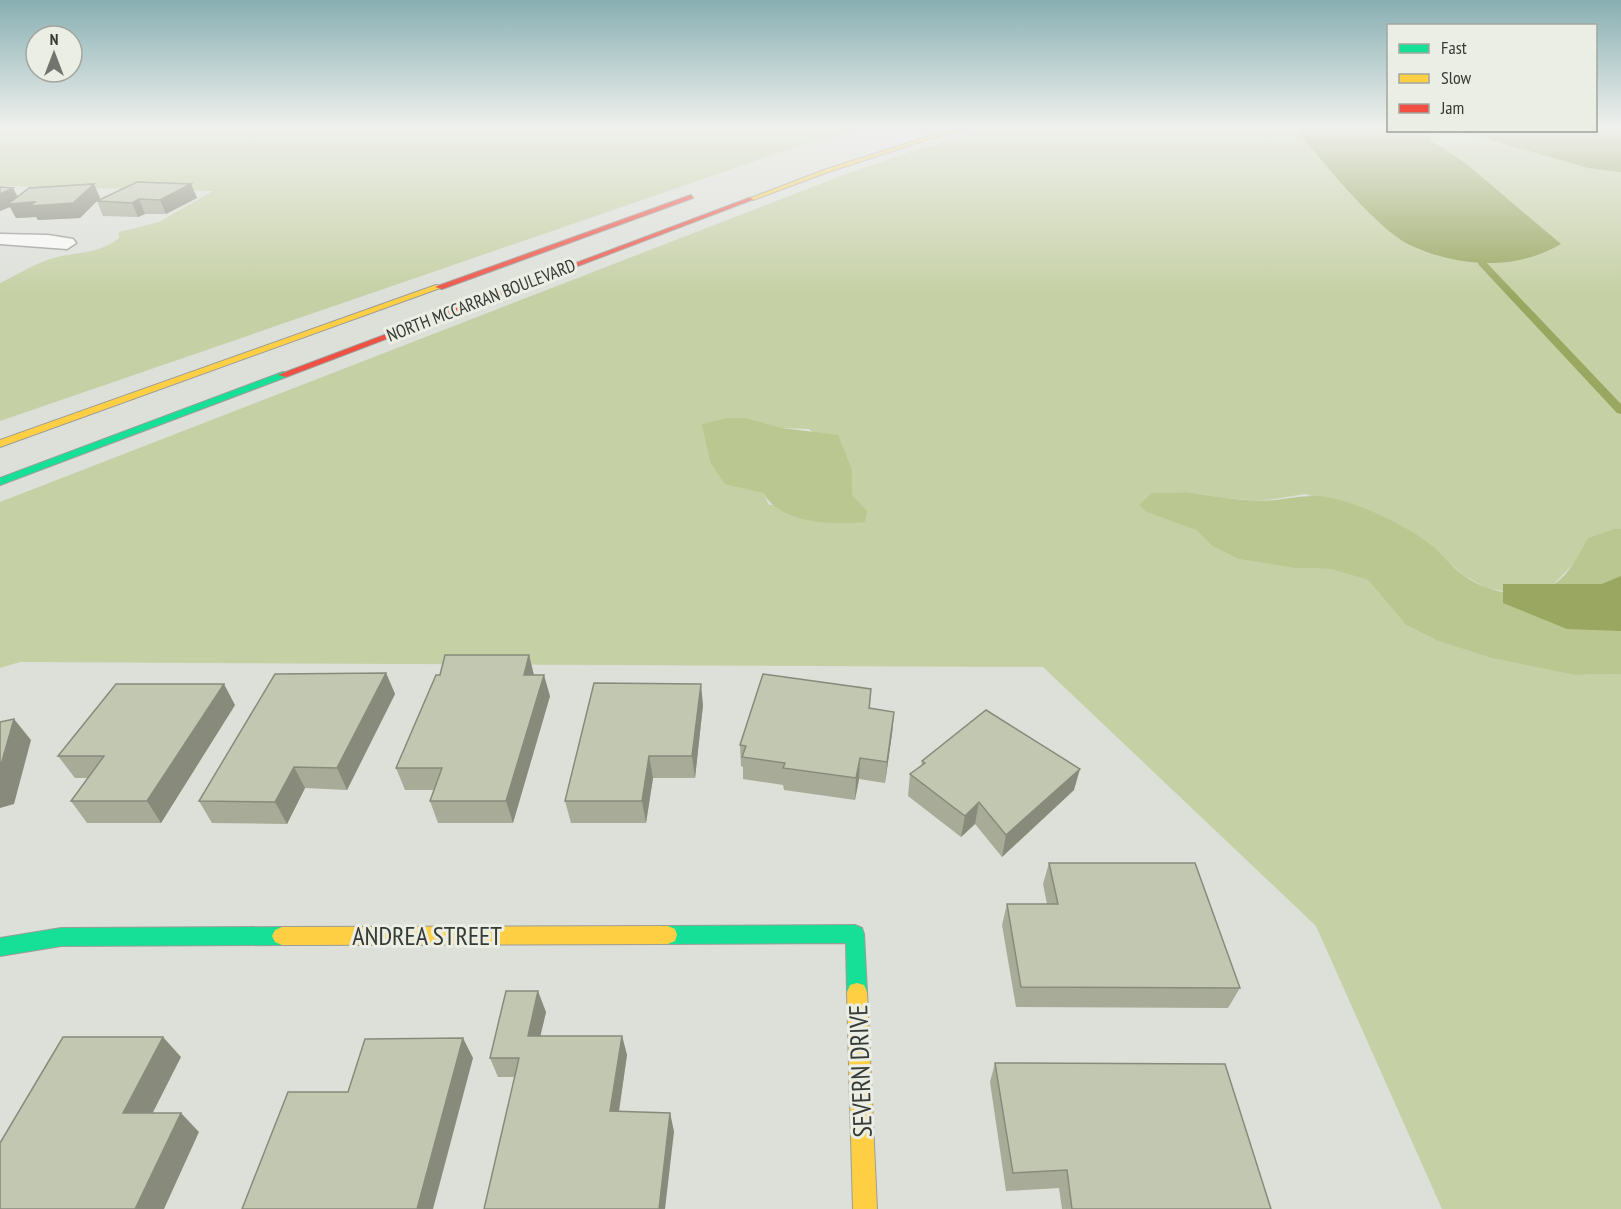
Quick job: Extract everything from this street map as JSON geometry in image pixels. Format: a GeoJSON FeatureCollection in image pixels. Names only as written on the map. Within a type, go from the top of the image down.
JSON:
{"type":"FeatureCollection","features":[{"type":"Feature","properties":{"kind":"main road","name":"NORTH MCCARRAN BOULEVARD"},"geometry":{"type":"LineString","coordinates":[[0,482],[793,183]]}},
{"type":"Feature","properties":{"kind":"main road","name":"NORTH MCCARRAN BOULEVARD"},"geometry":{"type":"LineString","coordinates":[[0,444],[704,192]]}},
{"type":"Feature","properties":{"kind":"main road","name":"ANDREA STREET"},"geometry":{"type":"LineString","coordinates":[[0,947],[61,937],[855,933]]}},
{"type":"Feature","properties":{"kind":"main road","name":"SEVERN DRIVE"},"geometry":{"type":"LineString","coordinates":[[855,933],[865,1209]]}},
{"type":"Feature","properties":{"kind":"street"},"geometry":{"type":"LineString","coordinates":[[0,239],[48,240],[67,243]]}},
{"type":"Feature","properties":{"kind":"shaded area"},"geometry":{"type":"Polygon","coordinates":[[[0,183],[690,183],[0,421],[0,283],[47,260],[102,248],[119,238],[119,232],[159,222],[213,191],[0,186],[0,183]]]}},
{"type":"Feature","properties":{"kind":"shaded area"},"geometry":{"type":"Polygon","coordinates":[[[821,183],[1621,183],[1621,529],[1616,528],[1588,538],[1576,561],[1553,585],[1522,595],[1487,588],[1463,575],[1429,543],[1389,520],[1305,494],[1262,501],[1187,492],[1153,493],[1173,520],[1196,530],[1212,546],[1238,559],[1294,568],[1330,569],[1368,580],[1406,625],[1438,641],[1491,658],[1574,675],[1621,674],[1621,1209],[1442,1209],[1316,926],[1043,667],[20,662],[0,668],[0,502],[821,183]],[[747,418],[703,424],[710,462],[748,488],[763,493],[769,505],[852,495],[852,470],[809,429],[782,428],[747,418]]]}},
{"type":"Feature","properties":{"kind":"shaded area"},"geometry":{"type":"Polygon","coordinates":[[[1343,183],[1489,183],[1561,244],[1514,261],[1493,263],[1456,260],[1412,246],[1382,225],[1343,183]]]}},
{"type":"Feature","properties":{"kind":"shaded area"},"geometry":{"type":"Polygon","coordinates":[[[727,418],[747,418],[782,428],[838,435],[852,470],[852,495],[867,511],[865,522],[823,522],[795,517],[771,503],[763,493],[725,484],[710,462],[702,424],[727,418]]]}},
{"type":"Feature","properties":{"kind":"shaded area"},"geometry":{"type":"Polygon","coordinates":[[[1187,492],[1259,501],[1316,496],[1347,502],[1410,530],[1472,581],[1507,593],[1531,593],[1553,585],[1569,570],[1588,538],[1616,528],[1621,529],[1621,674],[1574,675],[1491,658],[1438,641],[1406,625],[1368,580],[1330,569],[1294,568],[1238,559],[1212,546],[1196,530],[1147,512],[1139,505],[1152,493],[1187,492]]]}},
{"type":"Feature","properties":{"kind":"shaded area"},"geometry":{"type":"Polygon","coordinates":[[[1621,576],[1621,631],[1567,629],[1503,603],[1503,584],[1602,584],[1621,576]]]}},
{"type":"Feature","properties":{"kind":"building"},"geometry":{"type":"Polygon","coordinates":[[[134,183],[191,184],[160,200],[139,199],[132,203],[97,201],[134,183]]]}},
{"type":"Feature","properties":{"kind":"building"},"geometry":{"type":"Polygon","coordinates":[[[94,184],[73,203],[30,206],[35,202],[8,204],[29,188],[94,184]]]}},
{"type":"Feature","properties":{"kind":"building"},"geometry":{"type":"Polygon","coordinates":[[[0,187],[13,188],[0,194],[0,187]]]}},
{"type":"Feature","properties":{"kind":"building"},"geometry":{"type":"Polygon","coordinates":[[[445,655],[529,655],[524,675],[544,675],[506,801],[430,801],[442,768],[396,768],[436,675],[440,675],[445,655]]]}},
{"type":"Feature","properties":{"kind":"building"},"geometry":{"type":"Polygon","coordinates":[[[386,673],[337,768],[294,767],[275,802],[199,801],[275,674],[386,673]]]}},
{"type":"Feature","properties":{"kind":"building"},"geometry":{"type":"Polygon","coordinates":[[[763,674],[871,689],[869,708],[894,712],[887,762],[860,758],[856,778],[783,768],[785,763],[742,757],[746,746],[740,745],[763,674]]]}},
{"type":"Feature","properties":{"kind":"building"},"geometry":{"type":"Polygon","coordinates":[[[594,683],[701,684],[692,756],[649,756],[642,801],[565,801],[594,683]]]}},
{"type":"Feature","properties":{"kind":"building"},"geometry":{"type":"Polygon","coordinates":[[[116,684],[224,684],[147,801],[71,801],[104,756],[58,756],[116,684]]]}},
{"type":"Feature","properties":{"kind":"building"},"geometry":{"type":"Polygon","coordinates":[[[986,710],[1080,769],[1006,835],[979,802],[965,816],[910,774],[925,763],[922,761],[986,710]]]}},
{"type":"Feature","properties":{"kind":"building"},"geometry":{"type":"Polygon","coordinates":[[[14,719],[0,768],[0,722],[14,719]]]}},
{"type":"Feature","properties":{"kind":"building"},"geometry":{"type":"Polygon","coordinates":[[[1049,863],[1195,863],[1240,988],[1021,987],[1007,904],[1058,904],[1049,863]]]}},
{"type":"Feature","properties":{"kind":"building"},"geometry":{"type":"Polygon","coordinates":[[[506,991],[538,991],[528,1036],[622,1036],[610,1111],[670,1113],[659,1209],[484,1209],[519,1058],[490,1058],[506,991]]]}},
{"type":"Feature","properties":{"kind":"building"},"geometry":{"type":"Polygon","coordinates":[[[63,1037],[163,1037],[123,1113],[181,1113],[135,1209],[0,1209],[0,1143],[63,1037]]]}},
{"type":"Feature","properties":{"kind":"building"},"geometry":{"type":"Polygon","coordinates":[[[463,1038],[417,1209],[242,1209],[288,1092],[348,1092],[365,1039],[463,1038]]]}},
{"type":"Feature","properties":{"kind":"building"},"geometry":{"type":"Polygon","coordinates":[[[995,1063],[1225,1064],[1271,1209],[1072,1209],[1067,1170],[1013,1173],[995,1063]]]}},
{"type":"Feature","properties":{"kind":"waterway"},"geometry":{"type":"LineString","coordinates":[[1481,262],[1621,411]]}},
{"type":"Feature","properties":{"kind":"traffic: fast"},"geometry":{"type":"LineString","coordinates":[[0,482],[283,375]]}},
{"type":"Feature","properties":{"kind":"traffic: fast"},"geometry":{"type":"LineString","coordinates":[[668,935],[855,934],[857,992]]}},
{"type":"Feature","properties":{"kind":"traffic: fast"},"geometry":{"type":"LineString","coordinates":[[0,947],[61,937],[282,936]]}},
{"type":"Feature","properties":{"kind":"traffic: slow"},"geometry":{"type":"LineString","coordinates":[[751,199],[793,183]]}},
{"type":"Feature","properties":{"kind":"traffic: slow"},"geometry":{"type":"LineString","coordinates":[[0,444],[439,287]]}},
{"type":"Feature","properties":{"kind":"traffic: slow"},"geometry":{"type":"LineString","coordinates":[[282,936],[668,935]]}},
{"type":"Feature","properties":{"kind":"traffic: slow"},"geometry":{"type":"LineString","coordinates":[[857,992],[865,1209]]}},
{"type":"Feature","properties":{"kind":"traffic: jam"},"geometry":{"type":"LineString","coordinates":[[439,287],[691,197]]}},
{"type":"Feature","properties":{"kind":"traffic: jam"},"geometry":{"type":"LineString","coordinates":[[283,375],[751,199]]}}]}
